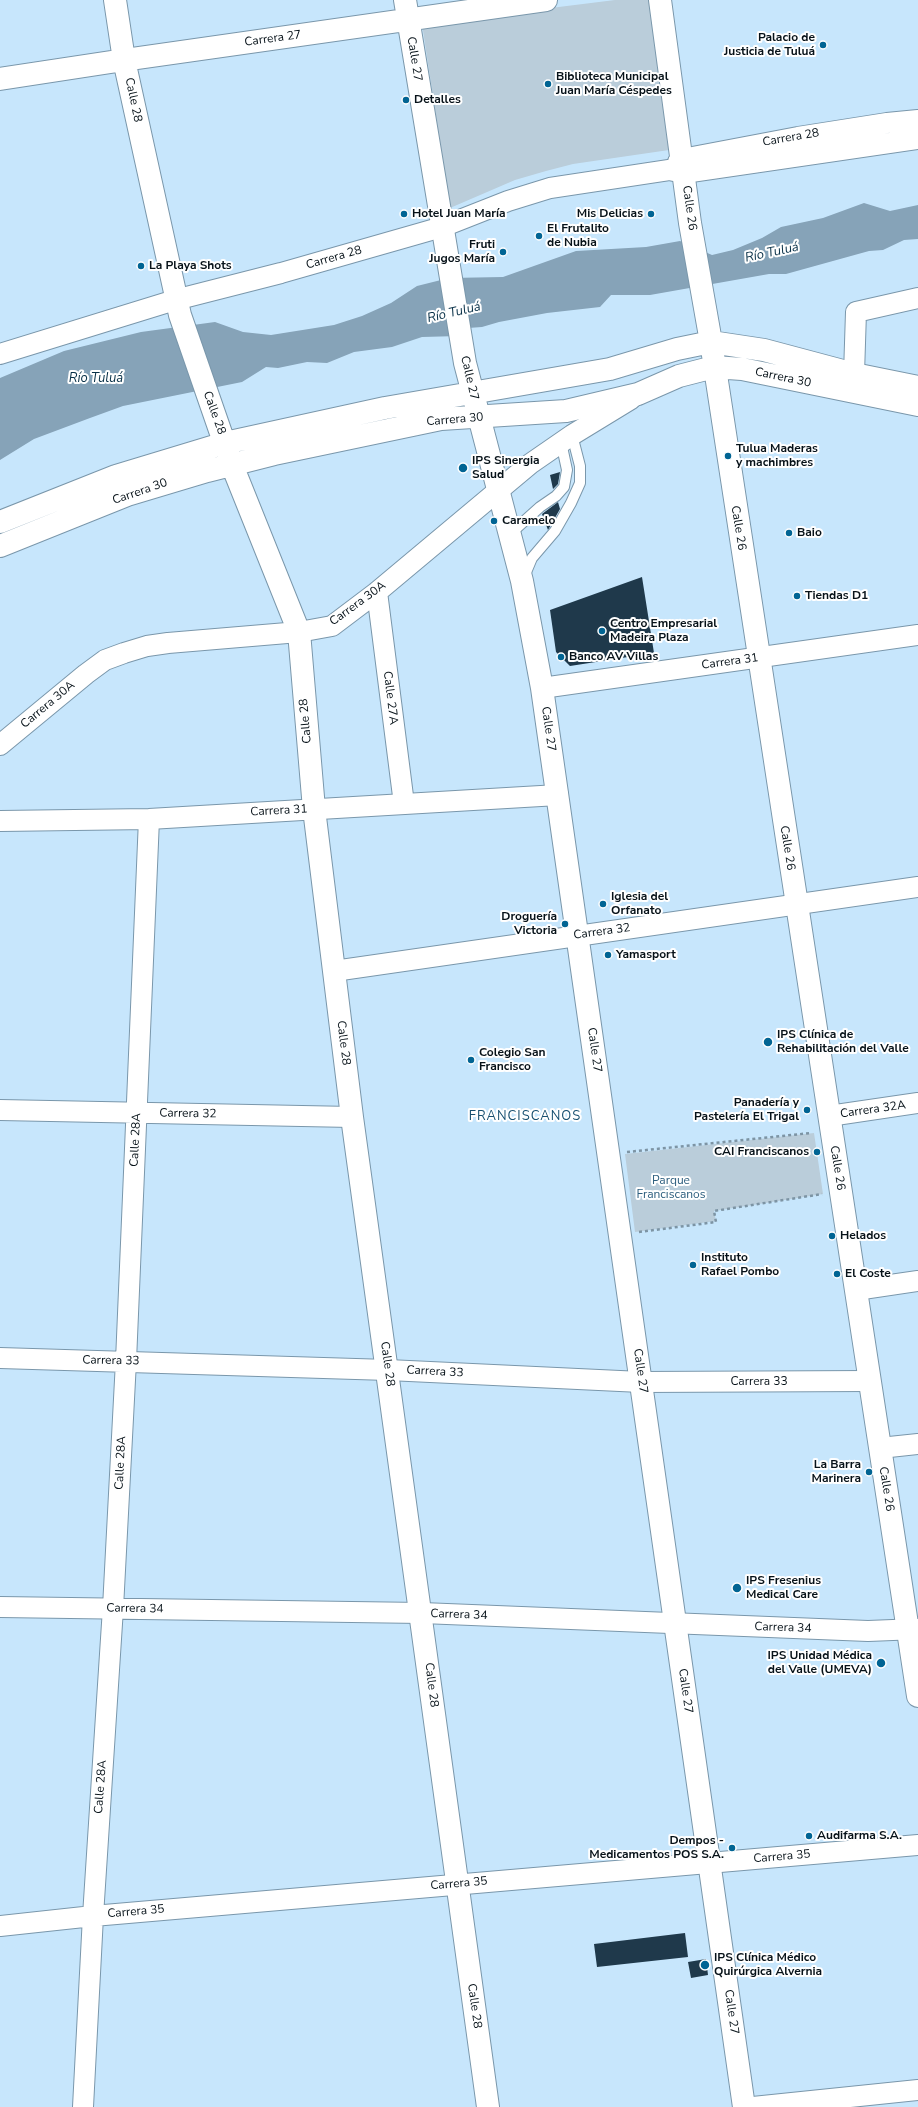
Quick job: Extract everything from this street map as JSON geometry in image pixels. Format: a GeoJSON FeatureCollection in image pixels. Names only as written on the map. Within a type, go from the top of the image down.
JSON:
{"type":"FeatureCollection","features":[{"type":"Feature","properties":{"kind":"street","name":"Calle 28"},"geometry":{"type":"LineString","coordinates":[[114,0],[124,60],[177,308],[211,409],[232,465],[299,632],[314,809],[352,1117],[422,1614],[488,2107]]}},
{"type":"Feature","properties":{"kind":"street","name":"Carrera 27"},"geometry":{"type":"LineString","coordinates":[[0,79],[124,60],[406,10],[546,0]]}},
{"type":"Feature","properties":{"kind":"street","name":"Calle 26"},"geometry":{"type":"LineString","coordinates":[[660,0],[678,167],[690,223],[711,342],[758,658],[880,1448],[913,1629],[918,1696]]}},
{"type":"Feature","properties":{"kind":"street","name":"Calle 27"},"geometry":{"type":"LineString","coordinates":[[406,10],[465,363],[478,417],[511,533],[522,580],[542,688],[744,2107]]}},
{"type":"Feature","properties":{"kind":"street","name":"Carrera 28"},"geometry":{"type":"LineString","coordinates":[[678,167],[798,137],[887,123],[918,120]]}},
{"type":"Feature","properties":{"kind":"street","name":"Carrera 28"},"geometry":{"type":"LineString","coordinates":[[0,354],[177,308],[282,273],[442,227],[508,201],[550,188],[678,167],[918,139]]}},
{"type":"Feature","properties":{"kind":"street"},"geometry":{"type":"LineString","coordinates":[[854,374],[856,312],[918,298]]}},
{"type":"Feature","properties":{"kind":"street","name":"Carrera 30"},"geometry":{"type":"LineString","coordinates":[[0,522],[116,476],[224,443],[385,408],[610,369],[677,349],[711,342],[764,350],[854,374],[918,387]]}},
{"type":"Feature","properties":{"kind":"street","name":"Carrera 30"},"geometry":{"type":"LineString","coordinates":[[0,546],[127,495],[232,465],[310,446],[441,419],[566,410],[638,394],[679,376],[714,367],[742,369],[918,405]]}},
{"type":"Feature","properties":{"kind":"street","name":"Carrera 30A"},"geometry":{"type":"LineString","coordinates":[[0,745],[105,660],[147,646],[299,632],[332,626],[377,592],[500,491],[530,464],[567,438],[638,394]]}},
{"type":"Feature","properties":{"kind":"street","name":"Calle 27A"},"geometry":{"type":"LineString","coordinates":[[377,592],[404,804]]}},
{"type":"Feature","properties":{"kind":"street","name":"Carrera 31"},"geometry":{"type":"LineString","coordinates":[[542,688],[918,635]]}},
{"type":"Feature","properties":{"kind":"street","name":"Carrera 31"},"geometry":{"type":"LineString","coordinates":[[0,821],[149,819],[558,795]]}},
{"type":"Feature","properties":{"kind":"street","name":"Calle 28A"},"geometry":{"type":"LineString","coordinates":[[83,2107],[92,1916],[113,1608],[126,1361],[149,819]]}},
{"type":"Feature","properties":{"kind":"street","name":"Carrera 32"},"geometry":{"type":"LineString","coordinates":[[334,971],[918,887]]}},
{"type":"Feature","properties":{"kind":"street","name":"Carrera 32A"},"geometry":{"type":"LineString","coordinates":[[830,1124],[918,1103]]}},
{"type":"Feature","properties":{"kind":"street","name":"Carrera 32"},"geometry":{"type":"LineString","coordinates":[[0,1110],[137,1114],[352,1117]]}},
{"type":"Feature","properties":{"kind":"street"},"geometry":{"type":"LineString","coordinates":[[856,1290],[918,1281]]}},
{"type":"Feature","properties":{"kind":"street","name":"Carrera 33"},"geometry":{"type":"LineString","coordinates":[[0,1358],[388,1370],[641,1382],[870,1382]]}},
{"type":"Feature","properties":{"kind":"street"},"geometry":{"type":"LineString","coordinates":[[880,1448],[918,1444]]}},
{"type":"Feature","properties":{"kind":"street","name":"Carrera 34"},"geometry":{"type":"LineString","coordinates":[[0,1607],[422,1614],[868,1631],[913,1629]]}},
{"type":"Feature","properties":{"kind":"street","name":"Carrera 35"},"geometry":{"type":"LineString","coordinates":[[0,1926],[92,1916],[918,1845]]}},
{"type":"Feature","properties":{"kind":"street"},"geometry":{"type":"LineString","coordinates":[[753,2107],[918,2090]]}},
{"type":"Feature","properties":{"kind":"lane"},"geometry":{"type":"LineString","coordinates":[[511,533],[540,507],[556,496],[564,487],[567,470],[567,438]]}},
{"type":"Feature","properties":{"kind":"lane"},"geometry":{"type":"LineString","coordinates":[[522,580],[532,558],[555,531],[571,503],[580,483],[580,466],[567,438]]}},
{"type":"Feature","properties":{"kind":"path"},"geometry":{"type":"LineString","coordinates":[[609,1154],[830,1124]]}},
{"type":"Feature","properties":{"kind":"path"},"geometry":{"type":"LineString","coordinates":[[620,1234],[716,1222],[714,1211],[840,1192]]}},
{"type":"Feature","properties":{"kind":"green space"},"geometry":{"type":"Polygon","coordinates":[[[615,0],[649,0],[669,150],[573,164],[546,171],[515,180],[450,208],[422,24],[615,0]]]}},
{"type":"Feature","properties":{"kind":"green space","name":"Parque Franciscanos"},"geometry":{"type":"Polygon","coordinates":[[[814,1133],[823,1194],[714,1211],[716,1221],[635,1232],[625,1154],[814,1133]]]}},
{"type":"Feature","properties":{"kind":"water","name":"Río Tuluá"},"geometry":{"type":"Polygon","coordinates":[[[864,203],[890,211],[918,205],[918,239],[904,240],[883,250],[869,251],[786,274],[769,274],[650,295],[611,295],[600,307],[547,313],[499,322],[482,327],[468,328],[459,336],[422,337],[392,347],[354,352],[327,363],[307,362],[278,368],[266,367],[242,382],[123,406],[34,439],[0,460],[0,378],[64,351],[141,332],[215,322],[243,332],[271,335],[334,325],[362,316],[391,303],[417,286],[449,278],[503,277],[576,251],[646,247],[680,241],[712,255],[733,250],[762,238],[781,227],[823,218],[864,203]]]}},
{"type":"Feature","properties":{"kind":"building"},"geometry":{"type":"Polygon","coordinates":[[[560,472],[558,484],[553,489],[550,475],[560,472]]]}},
{"type":"Feature","properties":{"kind":"building"},"geometry":{"type":"Polygon","coordinates":[[[558,502],[560,509],[548,530],[542,514],[558,502]]]}},
{"type":"Feature","properties":{"kind":"building","name":"Centro Empresarial Madeira Plaza"},"geometry":{"type":"Polygon","coordinates":[[[642,577],[654,653],[570,666],[556,652],[550,610],[642,577]]]}},
{"type":"Feature","properties":{"kind":"building"},"geometry":{"type":"Polygon","coordinates":[[[685,1933],[688,1957],[597,1967],[594,1944],[685,1933]]]}},
{"type":"Feature","properties":{"kind":"building"},"geometry":{"type":"Polygon","coordinates":[[[706,1959],[708,1975],[691,1978],[688,1962],[706,1959]]]}},
{"type":"Feature","properties":{"kind":"place","name":"Palacio de Justicia de Tuluá"},"geometry":{"type":"Point","coordinates":[823,45]}},
{"type":"Feature","properties":{"kind":"place","name":"Biblioteca Municipal Juan María Céspedes"},"geometry":{"type":"Point","coordinates":[548,84]}},
{"type":"Feature","properties":{"kind":"place","name":"Detalles"},"geometry":{"type":"Point","coordinates":[406,100]}},
{"type":"Feature","properties":{"kind":"place","name":"Hotel Juan María"},"geometry":{"type":"Point","coordinates":[404,214]}},
{"type":"Feature","properties":{"kind":"place","name":"Mis Delicias"},"geometry":{"type":"Point","coordinates":[651,214]}},
{"type":"Feature","properties":{"kind":"place","name":"El Frutalito de Nubia"},"geometry":{"type":"Point","coordinates":[539,236]}},
{"type":"Feature","properties":{"kind":"place","name":"Fruti Jugos María"},"geometry":{"type":"Point","coordinates":[503,252]}},
{"type":"Feature","properties":{"kind":"place","name":"La Playa Shots"},"geometry":{"type":"Point","coordinates":[141,266]}},
{"type":"Feature","properties":{"kind":"place","name":"Tulua Maderas y machimbres"},"geometry":{"type":"Point","coordinates":[728,456]}},
{"type":"Feature","properties":{"kind":"place","name":"IPS Sinergia Salud"},"geometry":{"type":"Point","coordinates":[463,468]}},
{"type":"Feature","properties":{"kind":"place","name":"Caramelo"},"geometry":{"type":"Point","coordinates":[494,521]}},
{"type":"Feature","properties":{"kind":"place","name":"Baio"},"geometry":{"type":"Point","coordinates":[789,533]}},
{"type":"Feature","properties":{"kind":"place","name":"Tiendas D1"},"geometry":{"type":"Point","coordinates":[797,596]}},
{"type":"Feature","properties":{"kind":"place","name":"Centro Empresarial Madeira Plaza"},"geometry":{"type":"Point","coordinates":[602,631]}},
{"type":"Feature","properties":{"kind":"place","name":"Banco AV Villas"},"geometry":{"type":"Point","coordinates":[561,657]}},
{"type":"Feature","properties":{"kind":"place","name":"Iglesia del Orfanato"},"geometry":{"type":"Point","coordinates":[603,904]}},
{"type":"Feature","properties":{"kind":"place","name":"Droguería Victoria"},"geometry":{"type":"Point","coordinates":[565,924]}},
{"type":"Feature","properties":{"kind":"place","name":"Yamasport"},"geometry":{"type":"Point","coordinates":[608,955]}},
{"type":"Feature","properties":{"kind":"place","name":"IPS Clínica de Rehabilitación del Valle"},"geometry":{"type":"Point","coordinates":[768,1042]}},
{"type":"Feature","properties":{"kind":"place","name":"Colegio San Francisco"},"geometry":{"type":"Point","coordinates":[471,1060]}},
{"type":"Feature","properties":{"kind":"place","name":"Panadería y Pastelería El Trigal"},"geometry":{"type":"Point","coordinates":[807,1110]}},
{"type":"Feature","properties":{"kind":"place","name":"CAI Franciscanos"},"geometry":{"type":"Point","coordinates":[817,1152]}},
{"type":"Feature","properties":{"kind":"place","name":"Helados"},"geometry":{"type":"Point","coordinates":[832,1236]}},
{"type":"Feature","properties":{"kind":"place","name":"Instituto Rafael Pombo"},"geometry":{"type":"Point","coordinates":[693,1265]}},
{"type":"Feature","properties":{"kind":"place","name":"El Coste"},"geometry":{"type":"Point","coordinates":[837,1274]}},
{"type":"Feature","properties":{"kind":"place","name":"La Barra Marinera"},"geometry":{"type":"Point","coordinates":[869,1472]}},
{"type":"Feature","properties":{"kind":"place","name":"IPS Fresenius Medical Care"},"geometry":{"type":"Point","coordinates":[737,1588]}},
{"type":"Feature","properties":{"kind":"place","name":"IPS Unidad Médica del Valle (UMEVA)"},"geometry":{"type":"Point","coordinates":[881,1663]}},
{"type":"Feature","properties":{"kind":"place","name":"Audifarma S.A."},"geometry":{"type":"Point","coordinates":[809,1836]}},
{"type":"Feature","properties":{"kind":"place","name":"Dempos - Medicamentos POS S.A."},"geometry":{"type":"Point","coordinates":[732,1848]}},
{"type":"Feature","properties":{"kind":"place","name":"IPS Clínica Médico Quirúrgica Alvernia"},"geometry":{"type":"Point","coordinates":[705,1965]}},
{"type":"Feature","properties":{"kind":"district","name":"FRANCISCANOS"},"geometry":{"type":"Point","coordinates":[525,1117]}}]}
